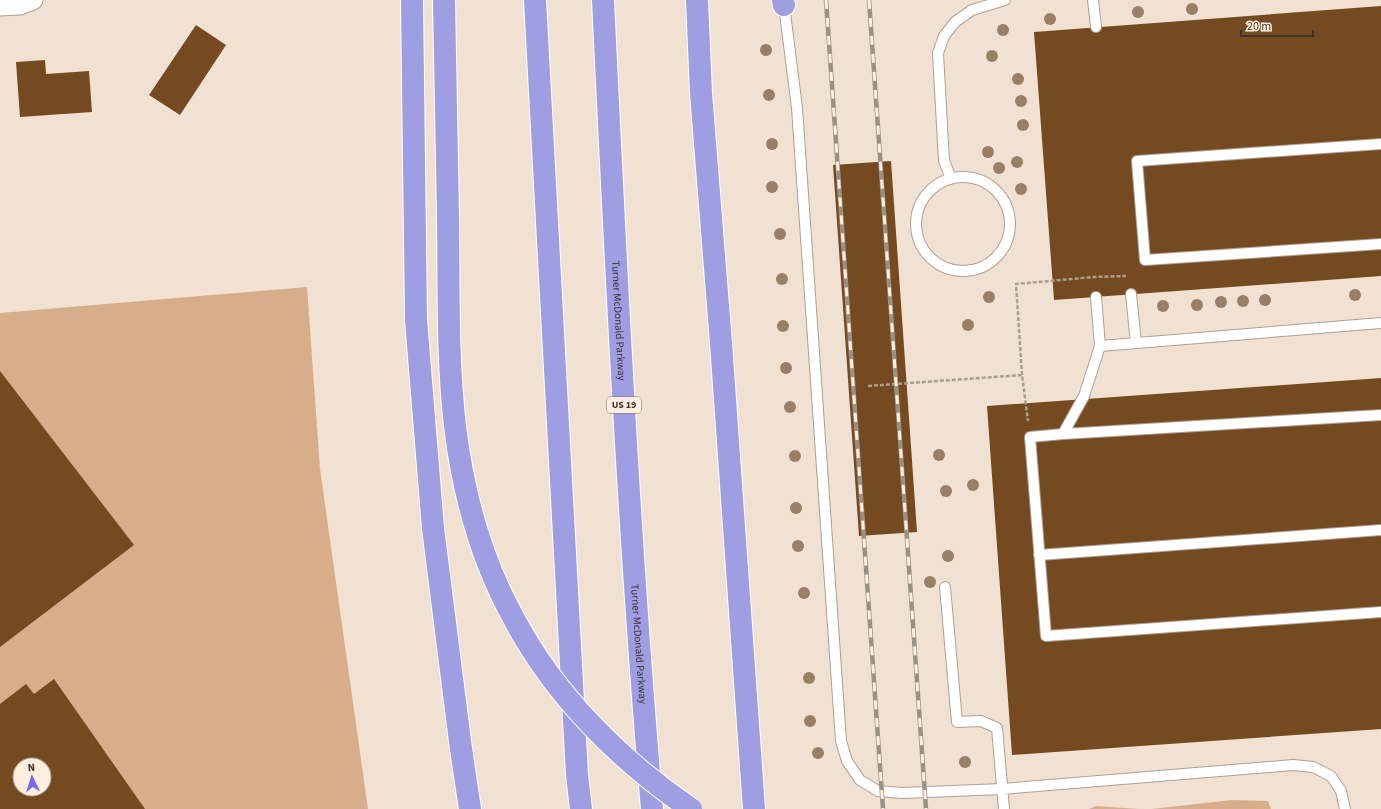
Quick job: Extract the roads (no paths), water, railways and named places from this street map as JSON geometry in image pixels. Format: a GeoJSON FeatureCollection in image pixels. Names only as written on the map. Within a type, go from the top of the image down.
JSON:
{"type":"FeatureCollection","features":[{"type":"Feature","properties":{"kind":"highway"},"geometry":{"type":"LineString","coordinates":[[412,0],[416,320],[433,528],[470,809]]}},
{"type":"Feature","properties":{"kind":"highway"},"geometry":{"type":"LineString","coordinates":[[444,0],[451,376],[455,426],[463,476],[475,522],[491,572],[497,585],[513,617],[539,660],[567,697],[597,731],[629,761],[664,790],[691,809]]}},
{"type":"Feature","properties":{"kind":"highway"},"geometry":{"type":"LineString","coordinates":[[535,0],[580,809]]}},
{"type":"Feature","properties":{"kind":"highway","name":"Turner McDonald Parkway"},"geometry":{"type":"LineString","coordinates":[[603,0],[626,446],[637,622],[652,809]]}},
{"type":"Feature","properties":{"kind":"highway"},"geometry":{"type":"LineString","coordinates":[[697,0],[701,93],[754,809]]}},
{"type":"Feature","properties":{"kind":"street"},"geometry":{"type":"LineString","coordinates":[[0,6],[20,4],[33,0]]}},
{"type":"Feature","properties":{"kind":"lane"},"geometry":{"type":"LineString","coordinates":[[951,178],[944,161],[942,144],[938,53],[944,36],[955,22],[972,10],[1005,0]]}},
{"type":"Feature","properties":{"kind":"lane"},"geometry":{"type":"LineString","coordinates":[[1093,0],[1096,27]]}},
{"type":"Feature","properties":{"kind":"lane"},"geometry":{"type":"LineString","coordinates":[[784,3],[797,108],[841,741],[847,761],[860,780],[878,791],[902,793],[1002,789],[1293,765],[1313,767],[1331,776],[1341,791],[1344,809]]}},
{"type":"Feature","properties":{"kind":"lane"},"geometry":{"type":"LineString","coordinates":[[1381,144],[1136,161],[1144,260],[1381,244]]}},
{"type":"Feature","properties":{"kind":"lane"},"geometry":{"type":"LineString","coordinates":[[967,177],[982,181],[996,190],[1006,204],[1010,220],[1008,238],[1001,253],[989,264],[974,270],[957,271],[944,268],[930,258],[920,245],[916,230],[917,211],[924,197],[936,185],[951,178],[967,177]]}},
{"type":"Feature","properties":{"kind":"lane"},"geometry":{"type":"LineString","coordinates":[[1130,294],[1136,343]]}},
{"type":"Feature","properties":{"kind":"lane"},"geometry":{"type":"LineString","coordinates":[[1063,434],[1084,396],[1100,346],[1096,297]]}},
{"type":"Feature","properties":{"kind":"lane"},"geometry":{"type":"LineString","coordinates":[[1100,346],[1381,322]]}},
{"type":"Feature","properties":{"kind":"lane"},"geometry":{"type":"LineString","coordinates":[[1381,415],[1030,437],[1046,636],[1381,612]]}},
{"type":"Feature","properties":{"kind":"lane"},"geometry":{"type":"LineString","coordinates":[[1039,555],[1381,530]]}},
{"type":"Feature","properties":{"kind":"lane"},"geometry":{"type":"LineString","coordinates":[[945,587],[957,722],[981,721],[997,728],[1004,809]]}},
{"type":"Feature","properties":{"kind":"railway"},"geometry":{"type":"LineString","coordinates":[[826,0],[883,809]]}},
{"type":"Feature","properties":{"kind":"railway"},"geometry":{"type":"LineString","coordinates":[[869,0],[926,809]]}}]}
